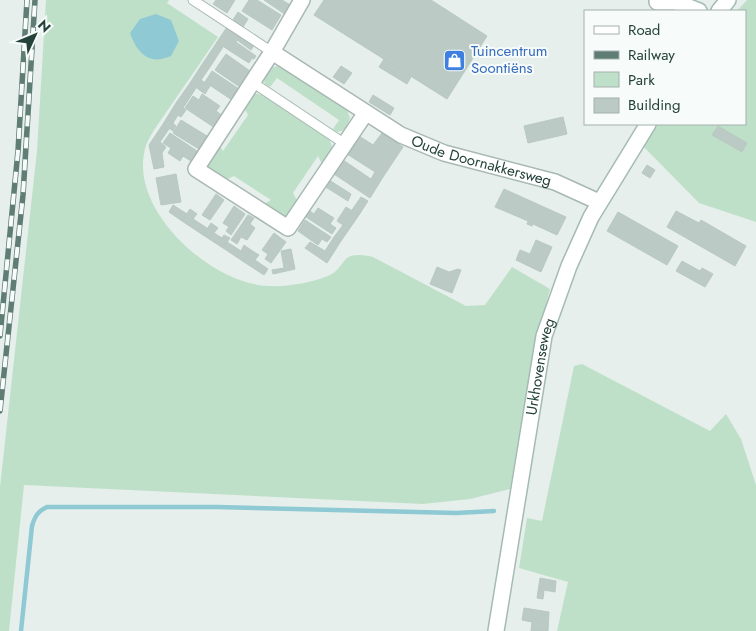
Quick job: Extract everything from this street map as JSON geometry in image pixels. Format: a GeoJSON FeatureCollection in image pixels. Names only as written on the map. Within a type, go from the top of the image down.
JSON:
{"type":"FeatureCollection","features":[{"type":"Feature","properties":{"kind":"street"},"geometry":{"type":"LineString","coordinates":[[302,0],[272,52],[196,169],[288,228],[365,114]]}},
{"type":"Feature","properties":{"kind":"street"},"geometry":{"type":"LineString","coordinates":[[720,10],[728,0]]}},
{"type":"Feature","properties":{"kind":"street"},"geometry":{"type":"LineString","coordinates":[[659,4],[676,2],[696,10]]}},
{"type":"Feature","properties":{"kind":"street","name":"Oude Doornakkersweg"},"geometry":{"type":"LineString","coordinates":[[272,52],[365,114],[401,135],[444,153],[555,182],[599,202]]}},
{"type":"Feature","properties":{"kind":"street","name":"Urkhovenseweg"},"geometry":{"type":"LineString","coordinates":[[496,631],[544,336],[569,266],[599,202],[647,125]]}},
{"type":"Feature","properties":{"kind":"lane"},"geometry":{"type":"LineString","coordinates":[[193,0],[272,52]]}},
{"type":"Feature","properties":{"kind":"lane"},"geometry":{"type":"LineString","coordinates":[[252,82],[345,144]]}},
{"type":"Feature","properties":{"kind":"green space"},"geometry":{"type":"Polygon","coordinates":[[[46,0],[169,0],[167,3],[218,37],[149,138],[144,154],[144,177],[151,199],[164,221],[181,241],[201,259],[223,273],[246,282],[268,286],[291,285],[314,281],[328,276],[339,268],[348,257],[362,255],[373,257],[466,306],[485,305],[512,267],[550,289],[533,354],[510,489],[470,499],[423,504],[24,485],[9,631],[0,631],[0,487],[37,151],[46,0]]]}},
{"type":"Feature","properties":{"kind":"green space"},"geometry":{"type":"Polygon","coordinates":[[[747,0],[756,0],[756,222],[699,203],[641,144],[653,125],[746,125],[746,10],[738,10],[747,0]]]}},
{"type":"Feature","properties":{"kind":"green space"},"geometry":{"type":"Polygon","coordinates":[[[282,65],[346,107],[350,118],[345,130],[337,132],[333,129],[339,120],[277,78],[270,87],[265,84],[263,76],[270,68],[282,65]]]}},
{"type":"Feature","properties":{"kind":"green space"},"geometry":{"type":"Polygon","coordinates":[[[254,93],[262,95],[327,137],[332,145],[330,155],[323,166],[318,156],[293,193],[299,204],[286,217],[282,218],[261,206],[271,200],[234,176],[223,181],[206,168],[206,158],[217,142],[223,151],[248,115],[242,104],[254,93]]]}},
{"type":"Feature","properties":{"kind":"green space"},"geometry":{"type":"Polygon","coordinates":[[[582,364],[710,431],[726,414],[741,439],[756,485],[756,631],[557,631],[568,582],[519,568],[527,518],[542,521],[574,366],[582,364]]]}},
{"type":"Feature","properties":{"kind":"water"},"geometry":{"type":"Polygon","coordinates":[[[156,14],[171,20],[179,41],[171,56],[163,59],[145,56],[136,46],[130,33],[140,19],[156,14]]]}},
{"type":"Feature","properties":{"kind":"building"},"geometry":{"type":"Polygon","coordinates":[[[216,0],[235,0],[227,13],[213,4],[216,0]]]}},
{"type":"Feature","properties":{"kind":"building"},"geometry":{"type":"Polygon","coordinates":[[[249,0],[257,0],[281,15],[272,30],[242,11],[249,0]]]}},
{"type":"Feature","properties":{"kind":"building"},"geometry":{"type":"Polygon","coordinates":[[[264,0],[282,0],[292,6],[286,15],[264,0]]]}},
{"type":"Feature","properties":{"kind":"building"},"geometry":{"type":"Polygon","coordinates":[[[324,0],[431,0],[487,36],[447,99],[314,15],[324,0]]]}},
{"type":"Feature","properties":{"kind":"building"},"geometry":{"type":"Polygon","coordinates":[[[238,12],[248,19],[243,27],[233,20],[238,12]]]}},
{"type":"Feature","properties":{"kind":"building"},"geometry":{"type":"Polygon","coordinates":[[[227,27],[254,45],[251,50],[237,40],[230,51],[217,42],[227,27]]]}},
{"type":"Feature","properties":{"kind":"building"},"geometry":{"type":"Polygon","coordinates":[[[217,42],[223,47],[210,67],[203,63],[217,42]]]}},
{"type":"Feature","properties":{"kind":"building"},"geometry":{"type":"Polygon","coordinates":[[[236,42],[256,56],[254,59],[252,58],[249,63],[230,51],[236,42]]]}},
{"type":"Feature","properties":{"kind":"building"},"geometry":{"type":"Polygon","coordinates":[[[226,54],[250,71],[240,87],[215,70],[226,54]]]}},
{"type":"Feature","properties":{"kind":"building"},"geometry":{"type":"Polygon","coordinates":[[[384,59],[411,77],[407,84],[379,67],[384,59]]]}},
{"type":"Feature","properties":{"kind":"building"},"geometry":{"type":"Polygon","coordinates":[[[203,63],[210,67],[201,80],[210,86],[205,94],[190,83],[203,63]]]}},
{"type":"Feature","properties":{"kind":"building"},"geometry":{"type":"Polygon","coordinates":[[[341,66],[352,73],[344,84],[333,77],[341,66]]]}},
{"type":"Feature","properties":{"kind":"building"},"geometry":{"type":"Polygon","coordinates":[[[212,71],[239,89],[232,100],[205,82],[212,71]]]}},
{"type":"Feature","properties":{"kind":"building"},"geometry":{"type":"Polygon","coordinates":[[[190,83],[196,88],[183,108],[176,103],[190,83]]]}},
{"type":"Feature","properties":{"kind":"building"},"geometry":{"type":"Polygon","coordinates":[[[202,94],[220,106],[216,111],[223,116],[215,128],[185,108],[193,96],[199,100],[202,94]]]}},
{"type":"Feature","properties":{"kind":"building"},"geometry":{"type":"Polygon","coordinates":[[[373,95],[394,108],[390,115],[369,102],[373,95]]]}},
{"type":"Feature","properties":{"kind":"building"},"geometry":{"type":"Polygon","coordinates":[[[176,103],[186,110],[181,117],[178,115],[173,123],[176,126],[173,131],[163,124],[176,103]]]}},
{"type":"Feature","properties":{"kind":"building"},"geometry":{"type":"Polygon","coordinates":[[[563,117],[567,134],[528,143],[524,126],[563,117]]]}},
{"type":"Feature","properties":{"kind":"building"},"geometry":{"type":"Polygon","coordinates":[[[181,120],[207,136],[199,149],[173,133],[181,120]]]}},
{"type":"Feature","properties":{"kind":"building"},"geometry":{"type":"Polygon","coordinates":[[[163,124],[169,129],[160,142],[166,147],[162,153],[164,167],[154,169],[149,145],[163,124]]]}},
{"type":"Feature","properties":{"kind":"building"},"geometry":{"type":"Polygon","coordinates":[[[718,126],[747,143],[742,152],[712,135],[718,126]]]}},
{"type":"Feature","properties":{"kind":"building"},"geometry":{"type":"Polygon","coordinates":[[[170,133],[197,151],[191,161],[183,156],[180,161],[168,153],[171,148],[163,143],[170,133]]]}},
{"type":"Feature","properties":{"kind":"building"},"geometry":{"type":"Polygon","coordinates":[[[382,133],[403,147],[383,177],[347,154],[359,136],[373,145],[382,133]]]}},
{"type":"Feature","properties":{"kind":"building"},"geometry":{"type":"Polygon","coordinates":[[[343,160],[371,179],[375,172],[383,177],[370,198],[334,174],[343,160]]]}},
{"type":"Feature","properties":{"kind":"building"},"geometry":{"type":"Polygon","coordinates":[[[647,165],[655,170],[650,178],[642,173],[647,165]]]}},
{"type":"Feature","properties":{"kind":"building"},"geometry":{"type":"Polygon","coordinates":[[[176,174],[181,202],[161,205],[156,178],[176,174]]]}},
{"type":"Feature","properties":{"kind":"building"},"geometry":{"type":"Polygon","coordinates":[[[329,180],[351,194],[348,201],[324,186],[329,180]]]}},
{"type":"Feature","properties":{"kind":"building"},"geometry":{"type":"Polygon","coordinates":[[[504,189],[566,217],[557,235],[533,224],[532,226],[527,224],[528,221],[495,207],[504,189]]]}},
{"type":"Feature","properties":{"kind":"building"},"geometry":{"type":"Polygon","coordinates":[[[216,194],[224,200],[210,220],[202,215],[216,194]]]}},
{"type":"Feature","properties":{"kind":"building"},"geometry":{"type":"Polygon","coordinates":[[[361,197],[368,201],[359,215],[352,210],[361,197]]]}},
{"type":"Feature","properties":{"kind":"building"},"geometry":{"type":"Polygon","coordinates":[[[173,205],[187,214],[182,221],[169,212],[173,205]]]}},
{"type":"Feature","properties":{"kind":"building"},"geometry":{"type":"Polygon","coordinates":[[[234,206],[245,214],[231,235],[226,231],[229,227],[223,223],[234,206]]]}},
{"type":"Feature","properties":{"kind":"building"},"geometry":{"type":"Polygon","coordinates":[[[346,207],[359,215],[341,241],[334,237],[343,225],[337,221],[346,207]]]}},
{"type":"Feature","properties":{"kind":"building"},"geometry":{"type":"Polygon","coordinates":[[[318,208],[334,218],[330,224],[336,228],[332,234],[306,217],[310,211],[314,214],[318,208]]]}},
{"type":"Feature","properties":{"kind":"building"},"geometry":{"type":"Polygon","coordinates":[[[190,209],[197,214],[193,219],[207,228],[203,235],[182,221],[190,209]]]}},
{"type":"Feature","properties":{"kind":"building"},"geometry":{"type":"Polygon","coordinates":[[[676,211],[699,223],[701,220],[746,246],[735,266],[667,227],[676,211]]]}},
{"type":"Feature","properties":{"kind":"building"},"geometry":{"type":"Polygon","coordinates":[[[618,212],[678,246],[667,265],[607,231],[618,212]]]}},
{"type":"Feature","properties":{"kind":"building"},"geometry":{"type":"Polygon","coordinates":[[[248,215],[254,218],[250,224],[255,228],[247,240],[241,237],[237,244],[231,240],[248,215]]]}},
{"type":"Feature","properties":{"kind":"building"},"geometry":{"type":"Polygon","coordinates":[[[305,220],[331,237],[327,242],[322,239],[318,245],[298,231],[305,220]]]}},
{"type":"Feature","properties":{"kind":"building"},"geometry":{"type":"Polygon","coordinates":[[[211,223],[218,228],[214,233],[222,238],[224,235],[230,238],[223,248],[203,235],[211,223]]]}},
{"type":"Feature","properties":{"kind":"building"},"geometry":{"type":"Polygon","coordinates":[[[274,233],[286,242],[271,263],[265,259],[268,254],[262,250],[274,233]]]}},
{"type":"Feature","properties":{"kind":"building"},"geometry":{"type":"Polygon","coordinates":[[[334,237],[341,241],[327,263],[305,248],[310,242],[325,251],[334,237]]]}},
{"type":"Feature","properties":{"kind":"building"},"geometry":{"type":"Polygon","coordinates":[[[536,240],[552,247],[541,272],[516,260],[520,250],[530,254],[536,240]]]}},
{"type":"Feature","properties":{"kind":"building"},"geometry":{"type":"Polygon","coordinates":[[[227,242],[241,251],[244,245],[251,250],[244,262],[223,248],[227,242]]]}},
{"type":"Feature","properties":{"kind":"building"},"geometry":{"type":"Polygon","coordinates":[[[291,249],[295,269],[273,274],[272,270],[284,268],[281,251],[291,249]]]}},
{"type":"Feature","properties":{"kind":"building"},"geometry":{"type":"Polygon","coordinates":[[[251,250],[259,255],[255,260],[268,269],[264,275],[244,262],[251,250]]]}},
{"type":"Feature","properties":{"kind":"building"},"geometry":{"type":"Polygon","coordinates":[[[682,261],[700,271],[702,268],[713,274],[705,287],[676,271],[682,261]]]}},
{"type":"Feature","properties":{"kind":"building"},"geometry":{"type":"Polygon","coordinates":[[[437,267],[449,272],[461,270],[452,293],[430,284],[437,267]]]}},
{"type":"Feature","properties":{"kind":"building"},"geometry":{"type":"Polygon","coordinates":[[[540,578],[556,581],[555,592],[544,590],[543,599],[537,598],[540,578]]]}},
{"type":"Feature","properties":{"kind":"building"},"geometry":{"type":"Polygon","coordinates":[[[524,608],[549,612],[548,631],[531,631],[532,622],[522,620],[524,608]]]}},
{"type":"Feature","properties":{"kind":"waterway"},"geometry":{"type":"LineString","coordinates":[[21,631],[32,526],[37,514],[47,507],[217,507],[456,513],[494,511]]}},
{"type":"Feature","properties":{"kind":"railway"},"geometry":{"type":"LineString","coordinates":[[0,336],[18,151],[27,0]]}},
{"type":"Feature","properties":{"kind":"railway"},"geometry":{"type":"LineString","coordinates":[[0,411],[23,195],[35,0]]}},
{"type":"Feature","properties":{"kind":"place","name":"Tuincentrum Soontiëns"},"geometry":{"type":"Point","coordinates":[455,60]}}]}
